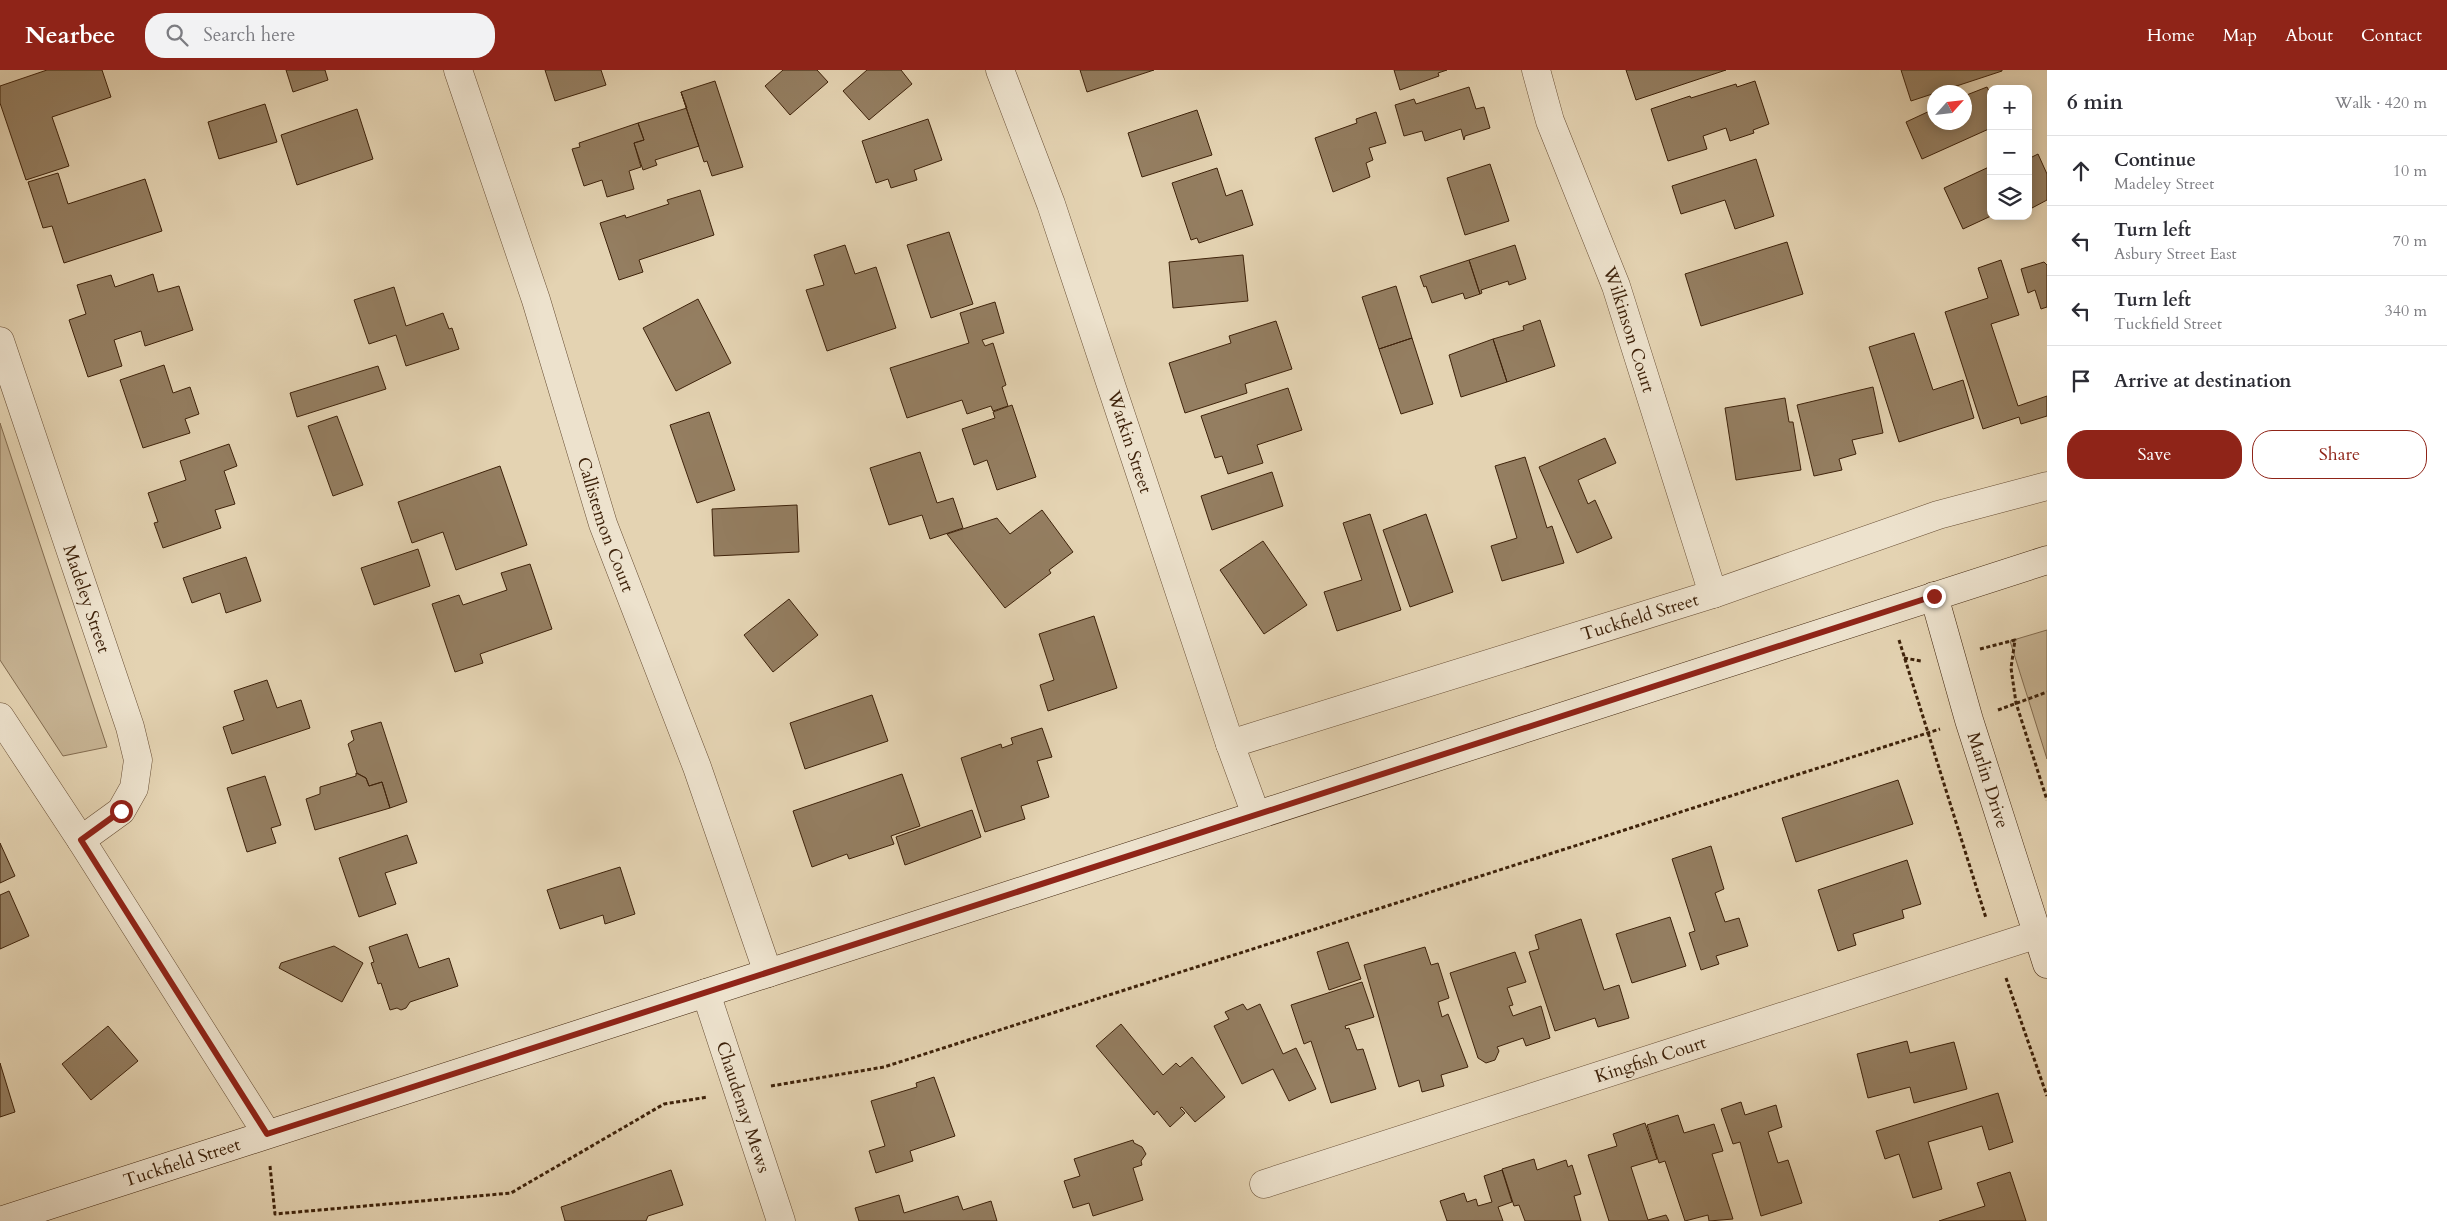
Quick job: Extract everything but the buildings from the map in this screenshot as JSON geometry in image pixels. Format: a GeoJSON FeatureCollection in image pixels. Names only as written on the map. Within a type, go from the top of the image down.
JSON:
{"type":"FeatureCollection","features":[{"type":"Feature","properties":{"kind":"street","name":"Callistemon Court"},"geometry":{"type":"LineString","coordinates":[[458,70],[536,300],[603,524],[697,767],[768,973]]}},
{"type":"Feature","properties":{"kind":"street","name":"Watkin Street"},"geometry":{"type":"LineString","coordinates":[[1000,70],[1052,204],[1230,744],[1256,815]]}},
{"type":"Feature","properties":{"kind":"street","name":"Wilkinson Court"},"geometry":{"type":"LineString","coordinates":[[1536,70],[1550,121],[1616,286],[1713,594]]}},
{"type":"Feature","properties":{"kind":"street","name":"Madeley Street"},"geometry":{"type":"LineString","coordinates":[[0,341],[130,727],[138,760],[134,788],[121,811],[81,840]]}},
{"type":"Feature","properties":{"kind":"street","name":"Tuckfield Street"},"geometry":{"type":"LineString","coordinates":[[1230,744],[1713,594],[1938,515],[2047,486]]}},
{"type":"Feature","properties":{"kind":"street","name":"Tuckfield Street"},"geometry":{"type":"LineString","coordinates":[[0,1221],[2047,560]]}},
{"type":"Feature","properties":{"kind":"street","name":"Marlin Drive"},"geometry":{"type":"LineString","coordinates":[[1934,596],[1969,720],[2047,964]]}},
{"type":"Feature","properties":{"kind":"street"},"geometry":{"type":"LineString","coordinates":[[0,718],[81,840],[267,1134]]}},
{"type":"Feature","properties":{"kind":"street","name":"Kingfish Court"},"geometry":{"type":"LineString","coordinates":[[1264,1184],[2038,934]]}},
{"type":"Feature","properties":{"kind":"street","name":"Chaudenay Mews"},"geometry":{"type":"LineString","coordinates":[[706,993],[781,1221]]}},
{"type":"Feature","properties":{"kind":"path"},"geometry":{"type":"LineString","coordinates":[[1890,610],[1927,734],[1996,948],[2047,1096]]}},
{"type":"Feature","properties":{"kind":"path"},"geometry":{"type":"LineString","coordinates":[[1904,658],[1925,662],[2015,640],[2011,668],[2016,703],[2047,800]]}},
{"type":"Feature","properties":{"kind":"path"},"geometry":{"type":"LineString","coordinates":[[267,1134],[275,1214],[511,1193],[664,1104],[884,1067],[1927,734],[2047,692]]}},
{"type":"Feature","properties":{"kind":"shaded area"},"geometry":{"type":"Polygon","coordinates":[[[0,423],[107,747],[63,756],[0,660],[0,423]]]}},
{"type":"Feature","properties":{"kind":"shaded area"},"geometry":{"type":"Polygon","coordinates":[[[2047,630],[2047,759],[2010,641],[2047,630]]]}},
{"type":"Feature","properties":{"kind":"route"},"geometry":{"type":"LineString","coordinates":[[121,811],[81,840],[267,1134],[1934,596]]}}]}
